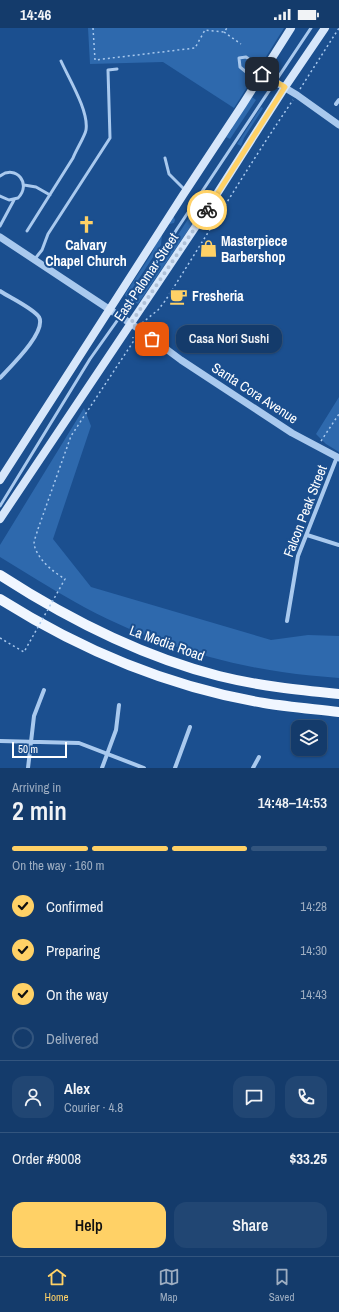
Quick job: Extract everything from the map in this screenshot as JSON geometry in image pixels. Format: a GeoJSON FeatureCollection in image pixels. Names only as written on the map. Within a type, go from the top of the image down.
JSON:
{"type":"FeatureCollection","features":[{"type":"Feature","properties":{"kind":"main road","name":"East Palomar Street"},"geometry":{"type":"LineString","coordinates":[[0,480],[262,74],[290,28]]}},
{"type":"Feature","properties":{"kind":"main road","name":"East Palomar Street"},"geometry":{"type":"LineString","coordinates":[[0,519],[206,211],[285,87],[325,28]]}},
{"type":"Feature","properties":{"kind":"main road","name":"La Media Road"},"geometry":{"type":"LineString","coordinates":[[0,575],[39,600],[82,624],[136,649],[174,663],[256,684],[339,694]]}},
{"type":"Feature","properties":{"kind":"main road"},"geometry":{"type":"LineString","coordinates":[[0,599],[33,620],[82,646],[156,676],[210,691],[263,703],[339,712]]}},
{"type":"Feature","properties":{"kind":"street"},"geometry":{"type":"LineString","coordinates":[[262,74],[297,94],[339,125]]}},
{"type":"Feature","properties":{"kind":"street","name":"Santa Cora Avenue"},"geometry":{"type":"LineString","coordinates":[[0,237],[131,323],[181,360],[286,429],[338,457]]}},
{"type":"Feature","properties":{"kind":"street"},"geometry":{"type":"LineString","coordinates":[[0,291],[32,312],[38,317],[40,322],[38,334],[0,377]]}},
{"type":"Feature","properties":{"kind":"street","name":"Falcon Peak Street"},"geometry":{"type":"LineString","coordinates":[[287,621],[298,556],[338,457]]}},
{"type":"Feature","properties":{"kind":"street"},"geometry":{"type":"LineString","coordinates":[[307,535],[339,545]]}},
{"type":"Feature","properties":{"kind":"street"},"geometry":{"type":"LineString","coordinates":[[28,768],[34,716],[44,690]]}},
{"type":"Feature","properties":{"kind":"street"},"geometry":{"type":"LineString","coordinates":[[102,768],[116,730],[118,705]]}},
{"type":"Feature","properties":{"kind":"street"},"geometry":{"type":"LineString","coordinates":[[176,768],[190,727]]}},
{"type":"Feature","properties":{"kind":"street"},"geometry":{"type":"LineString","coordinates":[[0,741],[78,744],[144,768]]}},
{"type":"Feature","properties":{"kind":"street"},"geometry":{"type":"LineString","coordinates":[[253,768],[260,757]]}},
{"type":"Feature","properties":{"kind":"lane"},"geometry":{"type":"LineString","coordinates":[[0,506],[90,360],[311,28]]}},
{"type":"Feature","properties":{"kind":"lane"},"geometry":{"type":"LineString","coordinates":[[246,57],[257,64],[262,74],[251,76],[247,74],[240,67],[239,58],[246,57]]}},
{"type":"Feature","properties":{"kind":"lane"},"geometry":{"type":"LineString","coordinates":[[27,231],[73,158],[77,146],[86,131],[85,114],[61,61]]}},
{"type":"Feature","properties":{"kind":"lane"},"geometry":{"type":"LineString","coordinates":[[34,260],[42,250],[48,234],[110,138],[108,70],[118,69]]}},
{"type":"Feature","properties":{"kind":"lane"},"geometry":{"type":"LineString","coordinates":[[165,158],[169,174],[186,190]]}},
{"type":"Feature","properties":{"kind":"lane"},"geometry":{"type":"LineString","coordinates":[[0,176],[8,172],[17,173],[23,180],[24,185],[22,194],[14,200],[0,226]]}},
{"type":"Feature","properties":{"kind":"lane"},"geometry":{"type":"LineString","coordinates":[[24,185],[36,187],[50,195]]}},
{"type":"Feature","properties":{"kind":"lane"},"geometry":{"type":"LineString","coordinates":[[0,196],[4,199],[14,200]]}},
{"type":"Feature","properties":{"kind":"path"},"geometry":{"type":"LineString","coordinates":[[93,28],[95,60],[194,48],[205,30],[224,32],[241,44]]}},
{"type":"Feature","properties":{"kind":"path"},"geometry":{"type":"LineString","coordinates":[[224,32],[227,28]]}},
{"type":"Feature","properties":{"kind":"path"},"geometry":{"type":"LineString","coordinates":[[142,324],[158,310],[165,301],[212,229],[240,180],[339,28]]}},
{"type":"Feature","properties":{"kind":"path"},"geometry":{"type":"LineString","coordinates":[[0,638],[24,652],[65,579],[46,564],[40,557],[34,544],[38,529],[71,436],[129,348],[133,337]]}},
{"type":"Feature","properties":{"kind":"path"},"geometry":{"type":"LineString","coordinates":[[321,441],[339,414]]}},
{"type":"Feature","properties":{"kind":"shaded area"},"geometry":{"type":"Polygon","coordinates":[[[88,28],[284,28],[234,108],[163,62],[90,64],[88,28]]]}},
{"type":"Feature","properties":{"kind":"shaded area"},"geometry":{"type":"Polygon","coordinates":[[[252,97],[256,100],[230,139],[226,137],[232,129],[230,128],[252,97]]]}},
{"type":"Feature","properties":{"kind":"shaded area"},"geometry":{"type":"Polygon","coordinates":[[[261,107],[263,108],[262,110],[244,138],[241,146],[237,144],[261,107]]]}},
{"type":"Feature","properties":{"kind":"shaded area"},"geometry":{"type":"Polygon","coordinates":[[[173,215],[175,220],[174,223],[169,224],[162,235],[161,245],[127,297],[125,295],[127,291],[152,253],[158,238],[173,215]]]}},
{"type":"Feature","properties":{"kind":"shaded area"},"geometry":{"type":"Polygon","coordinates":[[[190,216],[194,218],[191,222],[193,223],[138,304],[135,302],[190,216]]]}},
{"type":"Feature","properties":{"kind":"shaded area"},"geometry":{"type":"Polygon","coordinates":[[[339,397],[339,452],[326,444],[316,434],[339,397]]]}},
{"type":"Feature","properties":{"kind":"shaded area"},"geometry":{"type":"Polygon","coordinates":[[[84,408],[91,426],[53,539],[91,587],[271,640],[308,635],[339,636],[339,678],[255,668],[202,655],[149,637],[99,615],[0,557],[0,545],[84,408]]]}},
{"type":"Feature","properties":{"kind":"way so far"},"geometry":{"type":"LineString","coordinates":[[152,339],[131,323],[207,210]]}},
{"type":"Feature","properties":{"kind":"place","name":"Calvary Chapel Church"},"geometry":{"type":"Point","coordinates":[86,225]}},
{"type":"Feature","properties":{"kind":"place","name":"Masterpiece Barbershop"},"geometry":{"type":"Point","coordinates":[208,249]}},
{"type":"Feature","properties":{"kind":"place","name":"Fresheria"},"geometry":{"type":"Point","coordinates":[179,296]}},
{"type":"Feature","properties":{"kind":"place","name":"Casa Nori Sushi"},"geometry":{"type":"Point","coordinates":[152,339]}},
{"type":"Feature","properties":{"kind":"route"},"geometry":{"type":"LineString","coordinates":[[207,210],[285,87],[262,74]]}}]}
